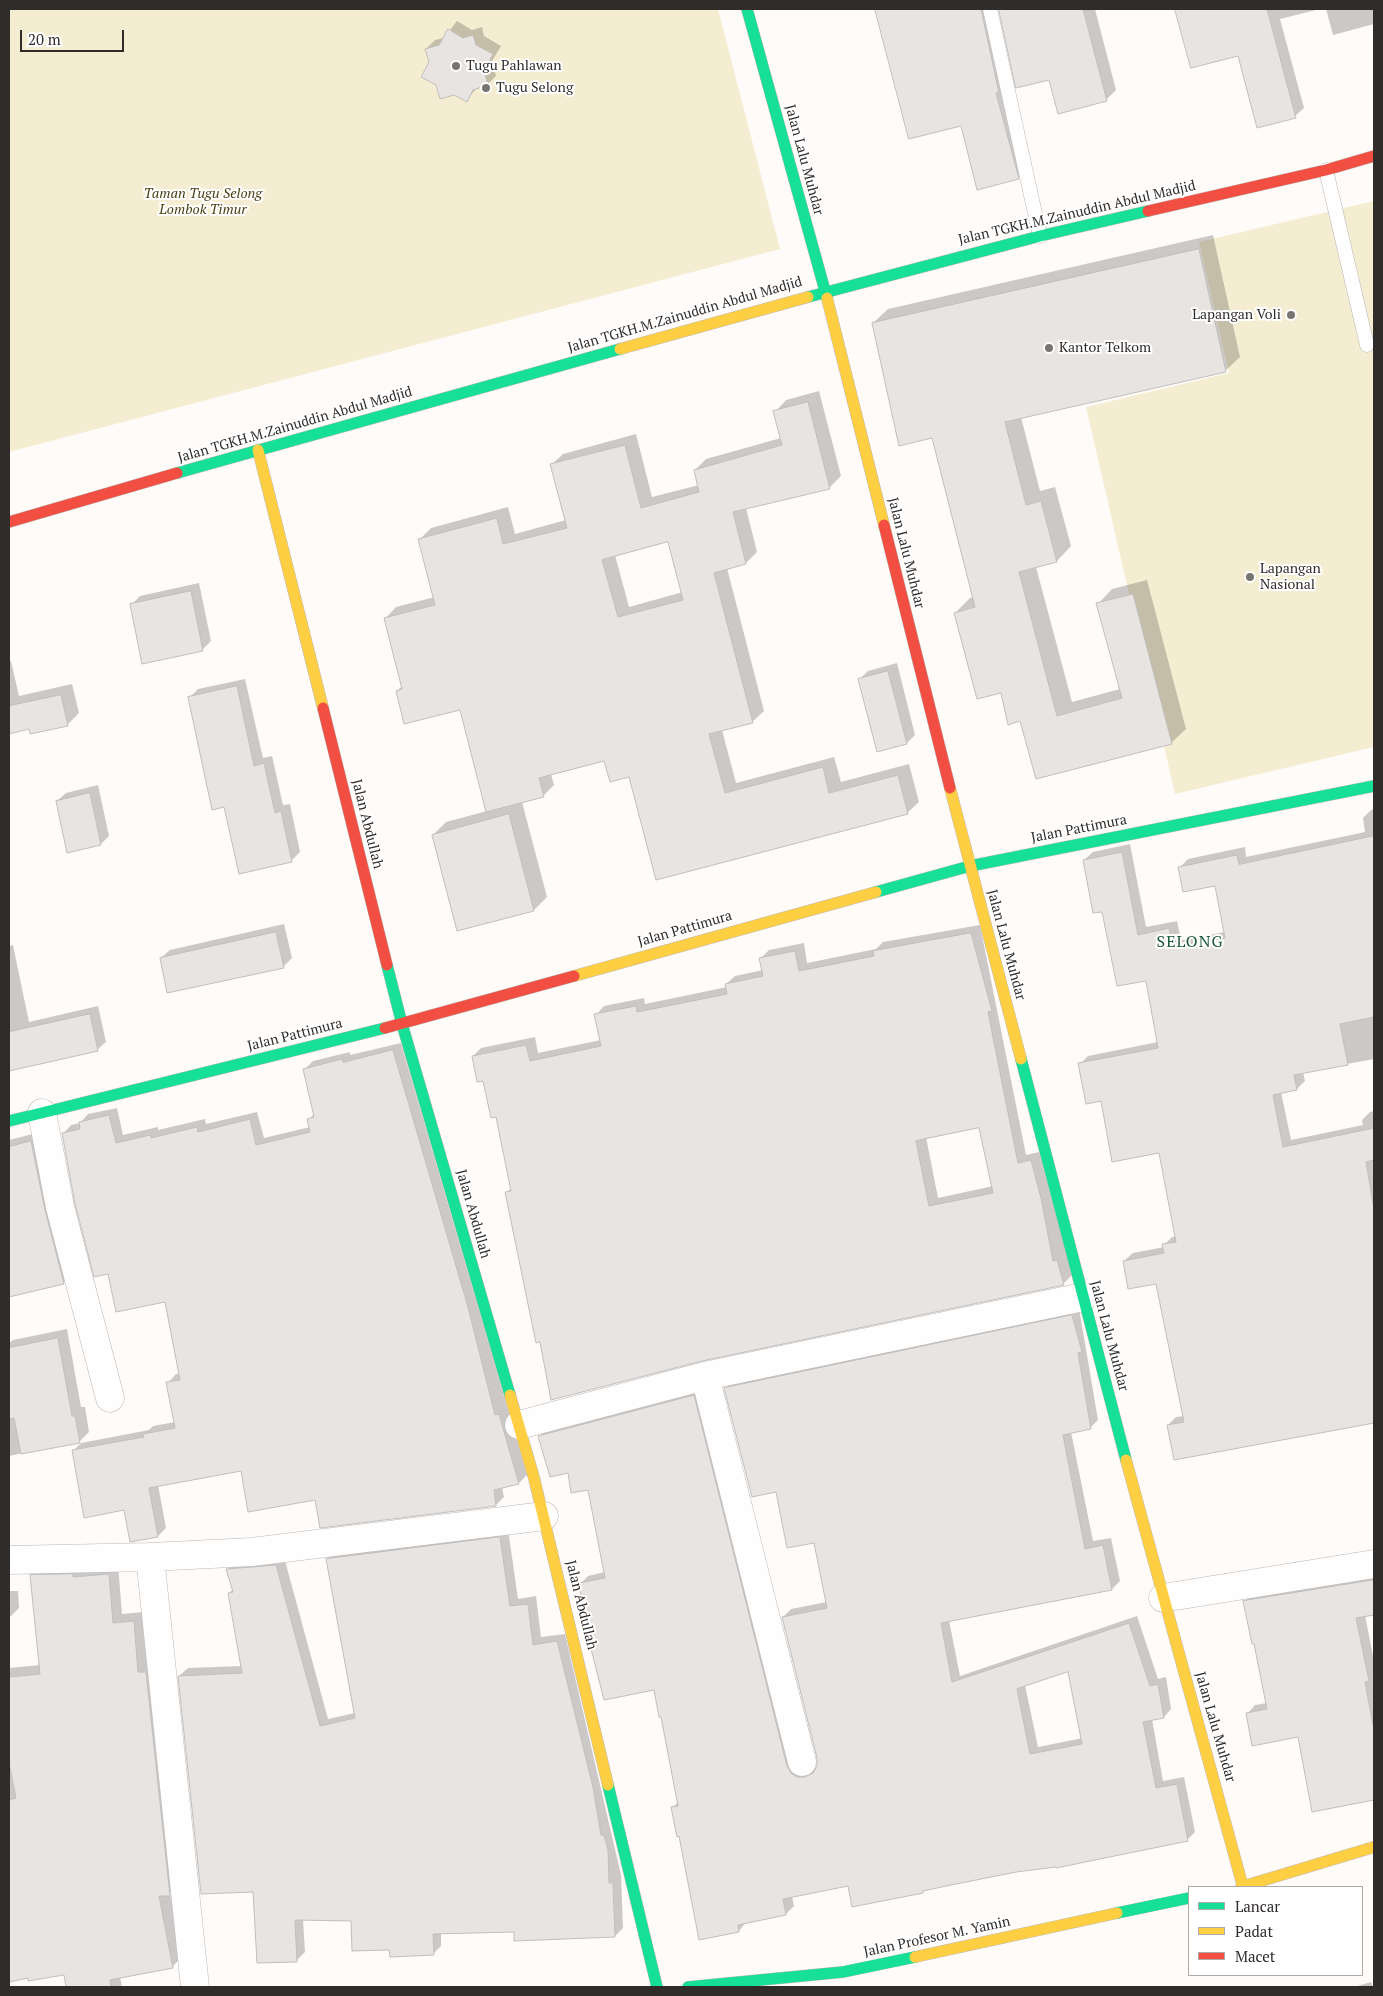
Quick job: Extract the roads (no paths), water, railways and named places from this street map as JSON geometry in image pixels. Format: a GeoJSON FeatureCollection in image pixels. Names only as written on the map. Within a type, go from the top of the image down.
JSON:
{"type":"FeatureCollection","features":[{"type":"Feature","properties":{"kind":"street","name":"Jalan Lalu Muhdar"},"geometry":{"type":"LineString","coordinates":[[747,9],[825,292],[970,866],[1083,1298],[1242,1886]]}},
{"type":"Feature","properties":{"kind":"street","name":"Jalan TGKH.M.Zainuddin Abdul Madjid"},"geometry":{"type":"LineString","coordinates":[[9,522],[258,450],[825,292],[1040,236],[1326,170],[1374,156]]}},
{"type":"Feature","properties":{"kind":"street","name":"Jalan Abdullah"},"geometry":{"type":"LineString","coordinates":[[258,450],[402,1024],[544,1516],[657,1987]]}},
{"type":"Feature","properties":{"kind":"street","name":"Jalan Pattimura"},"geometry":{"type":"LineString","coordinates":[[9,1121],[402,1024],[970,866],[1374,786]]}},
{"type":"Feature","properties":{"kind":"street"},"geometry":{"type":"LineString","coordinates":[[42,1113],[60,1207],[110,1398]]}},
{"type":"Feature","properties":{"kind":"street"},"geometry":{"type":"LineString","coordinates":[[519,1425],[705,1376],[1083,1298]]}},
{"type":"Feature","properties":{"kind":"street"},"geometry":{"type":"LineString","coordinates":[[705,1376],[802,1762]]}},
{"type":"Feature","properties":{"kind":"street"},"geometry":{"type":"LineString","coordinates":[[9,1560],[150,1557],[252,1552],[544,1516]]}},
{"type":"Feature","properties":{"kind":"street"},"geometry":{"type":"LineString","coordinates":[[150,1557],[195,1987]]}},
{"type":"Feature","properties":{"kind":"street"},"geometry":{"type":"LineString","coordinates":[[1163,1598],[1374,1564]]}},
{"type":"Feature","properties":{"kind":"street"},"geometry":{"type":"LineString","coordinates":[[1245,1886],[1374,1847]]}},
{"type":"Feature","properties":{"kind":"street","name":"Jalan Profesor M. Yamin"},"geometry":{"type":"LineString","coordinates":[[688,1987],[844,1976],[1188,1898]]}},
{"type":"Feature","properties":{"kind":"lane"},"geometry":{"type":"LineString","coordinates":[[990,9],[1040,236]]}},
{"type":"Feature","properties":{"kind":"lane"},"geometry":{"type":"LineString","coordinates":[[1326,170],[1367,345]]}},
{"type":"Feature","properties":{"kind":"place","name":"Tugu Pahlawan"},"geometry":{"type":"Point","coordinates":[456,66]}},
{"type":"Feature","properties":{"kind":"place","name":"Tugu Selong"},"geometry":{"type":"Point","coordinates":[486,88]}},
{"type":"Feature","properties":{"kind":"place","name":"Lapangan Voli"},"geometry":{"type":"Point","coordinates":[1291,315]}},
{"type":"Feature","properties":{"kind":"place","name":"Kantor Telkom"},"geometry":{"type":"Point","coordinates":[1049,348]}},
{"type":"Feature","properties":{"kind":"place","name":"Lapangan Nasional"},"geometry":{"type":"Point","coordinates":[1250,577]}},
{"type":"Feature","properties":{"kind":"district","name":"SELONG"},"geometry":{"type":"Point","coordinates":[1190,942]}},
{"type":"Feature","properties":{"kind":"park label","name":"Taman Tugu Selong Lombok Timur"},"geometry":{"type":"Point","coordinates":[203,202]}}]}
